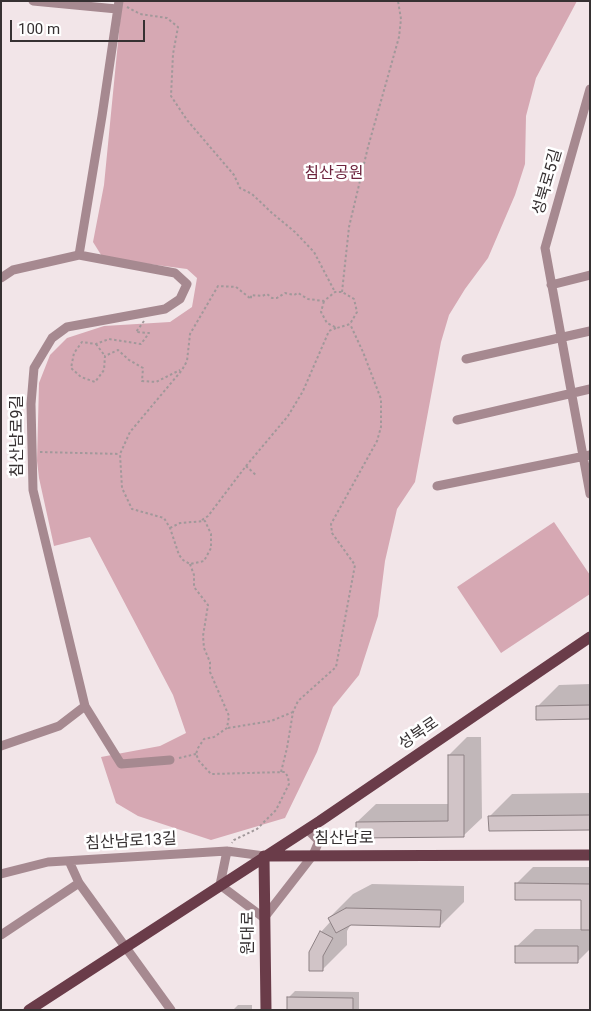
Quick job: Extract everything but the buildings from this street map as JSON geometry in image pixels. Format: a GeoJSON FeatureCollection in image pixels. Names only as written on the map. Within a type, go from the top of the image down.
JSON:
{"type":"FeatureCollection","features":[{"type":"Feature","properties":{"kind":"main road","name":"성북로"},"geometry":{"type":"LineString","coordinates":[[264,856],[307,829],[590,637]]}},
{"type":"Feature","properties":{"kind":"main road","name":"침산남로"},"geometry":{"type":"LineString","coordinates":[[264,856],[590,855]]}},
{"type":"Feature","properties":{"kind":"main road"},"geometry":{"type":"LineString","coordinates":[[29,1010],[264,856]]}},
{"type":"Feature","properties":{"kind":"main road","name":"원대로"},"geometry":{"type":"LineString","coordinates":[[264,856],[266,1010]]}},
{"type":"Feature","properties":{"kind":"street"},"geometry":{"type":"LineString","coordinates":[[1,278],[13,270],[79,255],[118,5],[33,1]]}},
{"type":"Feature","properties":{"kind":"street","name":"성북로5길"},"geometry":{"type":"LineString","coordinates":[[590,89],[545,248],[571,393],[586,456],[590,494]]}},
{"type":"Feature","properties":{"kind":"street","name":"침산남로9길"},"geometry":{"type":"LineString","coordinates":[[79,255],[175,273],[187,284],[180,299],[165,309],[67,327],[52,338],[34,368],[31,404],[33,490],[85,706],[121,764],[170,760]]}},
{"type":"Feature","properties":{"kind":"street"},"geometry":{"type":"LineString","coordinates":[[552,284],[590,275]]}},
{"type":"Feature","properties":{"kind":"street"},"geometry":{"type":"LineString","coordinates":[[466,359],[590,331]]}},
{"type":"Feature","properties":{"kind":"street"},"geometry":{"type":"LineString","coordinates":[[457,420],[590,389]]}},
{"type":"Feature","properties":{"kind":"street"},"geometry":{"type":"LineString","coordinates":[[437,486],[586,456]]}},
{"type":"Feature","properties":{"kind":"street"},"geometry":{"type":"LineString","coordinates":[[1,746],[59,726],[85,706]]}},
{"type":"Feature","properties":{"kind":"street"},"geometry":{"type":"LineString","coordinates":[[227,851],[220,885],[264,918],[313,855],[319,841],[307,829]]}},
{"type":"Feature","properties":{"kind":"street","name":"침산남로13길"},"geometry":{"type":"LineString","coordinates":[[1,874],[48,862],[227,851],[264,856]]}},
{"type":"Feature","properties":{"kind":"street"},"geometry":{"type":"LineString","coordinates":[[69,861],[79,883],[171,1010]]}},
{"type":"Feature","properties":{"kind":"street"},"geometry":{"type":"LineString","coordinates":[[1,935],[79,883]]}},
{"type":"Feature","properties":{"kind":"path"},"geometry":{"type":"LineString","coordinates":[[342,292],[349,227],[368,147],[400,37],[401,19],[398,1]]}},
{"type":"Feature","properties":{"kind":"path"},"geometry":{"type":"LineString","coordinates":[[118,5],[129,7],[140,14],[167,18],[178,27],[173,54],[171,96],[188,120],[234,175],[240,188],[252,194],[295,232],[314,252],[335,292]]}},
{"type":"Feature","properties":{"kind":"path"},"geometry":{"type":"LineString","coordinates":[[227,728],[228,716],[210,672],[210,662],[204,648],[203,636],[208,605],[194,587],[194,575],[190,564],[179,555],[170,528],[164,518],[132,509],[122,488],[120,454],[130,432],[182,370],[186,361],[190,334],[218,286],[236,287],[251,299],[251,295],[262,296],[268,294],[272,298],[276,298],[285,293],[294,295],[298,293],[308,299],[324,301]]}},
{"type":"Feature","properties":{"kind":"path"},"geometry":{"type":"LineString","coordinates":[[200,521],[208,516],[246,466],[288,416],[303,391],[329,331],[350,324],[357,312],[356,306],[354,299],[342,292],[335,292],[324,301],[321,312],[327,323],[337,328]]}},
{"type":"Feature","properties":{"kind":"path"},"geometry":{"type":"LineString","coordinates":[[96,344],[105,356],[104,370],[95,382],[81,377],[70,368],[74,353],[82,342],[96,344],[109,338],[141,344],[149,333],[136,332],[144,320],[124,317]]}},
{"type":"Feature","properties":{"kind":"path"},"geometry":{"type":"LineString","coordinates":[[281,772],[293,712],[298,701],[336,667],[355,565],[332,533],[332,524],[377,441],[381,427],[381,399],[350,324]]}},
{"type":"Feature","properties":{"kind":"path"},"geometry":{"type":"LineString","coordinates":[[105,356],[118,350],[128,360],[142,368],[142,381],[156,382],[182,370]]}},
{"type":"Feature","properties":{"kind":"path"},"geometry":{"type":"LineString","coordinates":[[31,451],[72,454],[120,454]]}},
{"type":"Feature","properties":{"kind":"path"},"geometry":{"type":"LineString","coordinates":[[246,466],[256,476]]}},
{"type":"Feature","properties":{"kind":"path"},"geometry":{"type":"LineString","coordinates":[[170,528],[180,522],[205,521],[211,534],[211,548],[204,561],[190,564]]}},
{"type":"Feature","properties":{"kind":"path"},"geometry":{"type":"LineString","coordinates":[[227,851],[234,840],[257,829],[276,810],[289,784],[288,777],[285,772],[211,774],[199,761],[196,754],[198,748],[204,740],[214,737],[227,728],[271,722],[293,712]]}},
{"type":"Feature","properties":{"kind":"path"},"geometry":{"type":"LineString","coordinates":[[170,760],[196,754]]}},
{"type":"Feature","properties":{"kind":"green space","name":"침산공원"},"geometry":{"type":"Polygon","coordinates":[[[122,1],[577,1],[536,78],[526,116],[525,164],[515,195],[488,258],[449,315],[441,342],[415,482],[397,509],[385,561],[378,616],[359,675],[333,707],[317,752],[285,818],[211,840],[138,816],[116,803],[101,757],[160,746],[186,733],[173,695],[90,537],[54,546],[37,461],[39,383],[50,355],[67,338],[104,326],[170,322],[192,307],[197,278],[187,269],[103,258],[93,242],[104,185],[122,1]]]}},
{"type":"Feature","properties":{"kind":"green space"},"geometry":{"type":"Polygon","coordinates":[[[554,522],[590,575],[590,594],[501,653],[457,587],[554,522]]]}}]}
